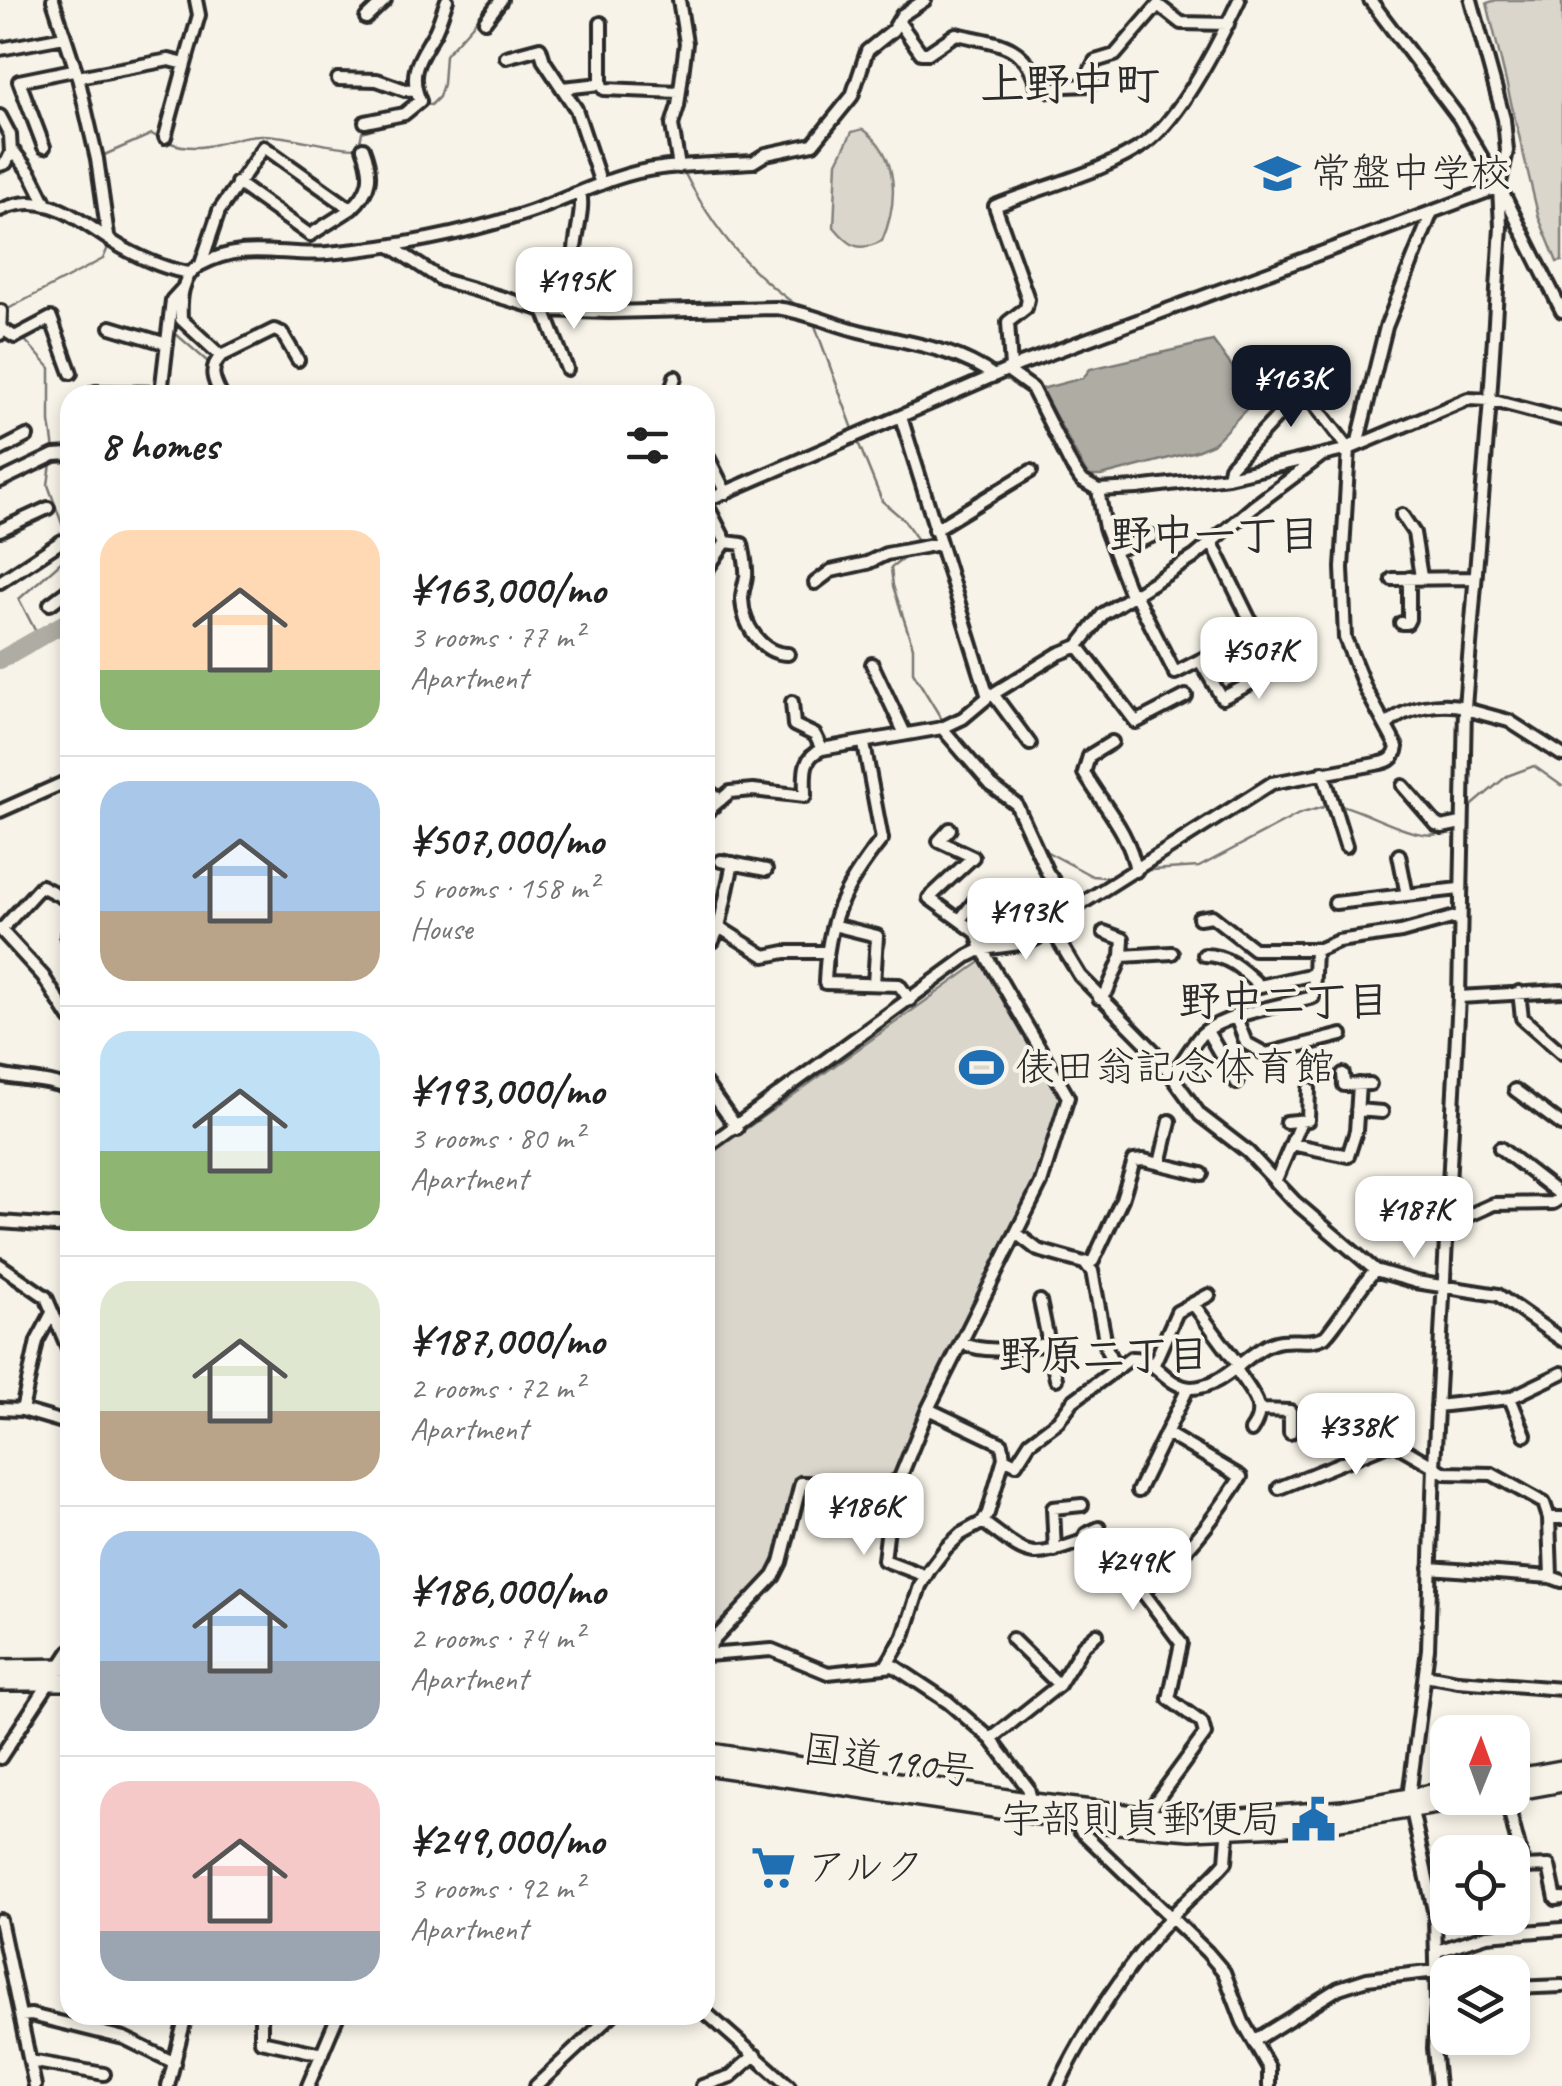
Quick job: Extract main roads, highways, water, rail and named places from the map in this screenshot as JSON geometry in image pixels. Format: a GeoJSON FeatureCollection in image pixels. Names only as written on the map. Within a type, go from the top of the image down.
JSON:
{"type":"FeatureCollection","features":[{"type":"Feature","properties":{"kind":"highway"},"geometry":{"type":"LineString","coordinates":[[0,1668],[60,1667]]}},
{"type":"Feature","properties":{"kind":"highway"},"geometry":{"type":"LineString","coordinates":[[0,1682],[60,1682]]}},
{"type":"Feature","properties":{"kind":"highway","name":"国道190号"},"geometry":{"type":"LineString","coordinates":[[715,1767],[1032,1808],[1229,1825]]}},
{"type":"Feature","properties":{"kind":"highway"},"geometry":{"type":"LineString","coordinates":[[1530,1775],[1562,1769]]}},
{"type":"Feature","properties":{"kind":"highway"},"geometry":{"type":"LineString","coordinates":[[1530,1789],[1562,1783]]}},
{"type":"Feature","properties":{"kind":"highway","name":"国道190号"},"geometry":{"type":"LineString","coordinates":[[1411,1803],[1430,1796]]}},
{"type":"Feature","properties":{"kind":"highway","name":"国道190号"},"geometry":{"type":"LineString","coordinates":[[1032,1808],[1080,1822],[1153,1830],[1430,1802]]}},
{"type":"Feature","properties":{"kind":"waterway"},"geometry":{"type":"LineString","coordinates":[[415,111],[439,97],[445,55],[491,4]]}},
{"type":"Feature","properties":{"kind":"waterway"},"geometry":{"type":"LineString","coordinates":[[168,142],[195,147],[263,135],[359,148],[362,132],[405,119]]}},
{"type":"Feature","properties":{"kind":"waterway"},"geometry":{"type":"LineString","coordinates":[[112,228],[102,156],[152,134],[160,139]]}},
{"type":"Feature","properties":{"kind":"waterway"},"geometry":{"type":"LineString","coordinates":[[684,172],[734,248],[765,280],[801,308]]}},
{"type":"Feature","properties":{"kind":"waterway"},"geometry":{"type":"LineString","coordinates":[[18,333],[7,321],[6,310],[103,259],[109,245]]}},
{"type":"Feature","properties":{"kind":"waterway"},"geometry":{"type":"LineString","coordinates":[[814,323],[853,429]]}},
{"type":"Feature","properties":{"kind":"waterway"},"geometry":{"type":"LineString","coordinates":[[176,334],[210,368]]}},
{"type":"Feature","properties":{"kind":"waterway"},"geometry":{"type":"LineString","coordinates":[[23,338],[50,368],[54,450]]}},
{"type":"Feature","properties":{"kind":"waterway"},"geometry":{"type":"LineString","coordinates":[[858,442],[882,501],[903,519],[920,543]]}},
{"type":"Feature","properties":{"kind":"waterway"},"geometry":{"type":"LineString","coordinates":[[51,463],[48,485],[60,518]]}},
{"type":"Feature","properties":{"kind":"waterway"},"geometry":{"type":"LineString","coordinates":[[907,556],[891,568],[893,586],[913,647],[913,672],[944,723]]}},
{"type":"Feature","properties":{"kind":"waterway"},"geometry":{"type":"LineString","coordinates":[[40,640],[19,599],[60,563]]}},
{"type":"Feature","properties":{"kind":"waterway"},"geometry":{"type":"LineString","coordinates":[[0,660],[60,626]]}},
{"type":"Feature","properties":{"kind":"waterway"},"geometry":{"type":"LineString","coordinates":[[954,734],[988,773]]}},
{"type":"Feature","properties":{"kind":"waterway"},"geometry":{"type":"LineString","coordinates":[[1468,809],[1507,776],[1534,766],[1562,786]]}},
{"type":"Feature","properties":{"kind":"waterway"},"geometry":{"type":"LineString","coordinates":[[1337,804],[1409,831],[1436,834],[1446,830]]}},
{"type":"Feature","properties":{"kind":"waterway"},"geometry":{"type":"LineString","coordinates":[[1151,870],[1199,867],[1299,814],[1327,806]]}},
{"type":"Feature","properties":{"kind":"waterway"},"geometry":{"type":"LineString","coordinates":[[1040,848],[1092,876],[1114,878]]}},
{"type":"Feature","properties":{"kind":"place","name":"常盤中学校"},"geometry":{"type":"Point","coordinates":[1278,173]}},
{"type":"Feature","properties":{"kind":"place","name":"俵田翁記念体育館"},"geometry":{"type":"Point","coordinates":[982,1067]}},
{"type":"Feature","properties":{"kind":"place","name":"宇部則貞郵便局"},"geometry":{"type":"Point","coordinates":[1314,1819]}},
{"type":"Feature","properties":{"kind":"place","name":"アルク"},"geometry":{"type":"Point","coordinates":[774,1867]}},
{"type":"Feature","properties":{"kind":"district","name":"上野中町"},"geometry":{"type":"Point","coordinates":[1070,84]}},
{"type":"Feature","properties":{"kind":"district","name":"野中一丁目"},"geometry":{"type":"Point","coordinates":[1215,535]}},
{"type":"Feature","properties":{"kind":"district","name":"野中二丁目"},"geometry":{"type":"Point","coordinates":[1284,1001]}},
{"type":"Feature","properties":{"kind":"district","name":"野原二丁目"},"geometry":{"type":"Point","coordinates":[1104,1355]}}]}
